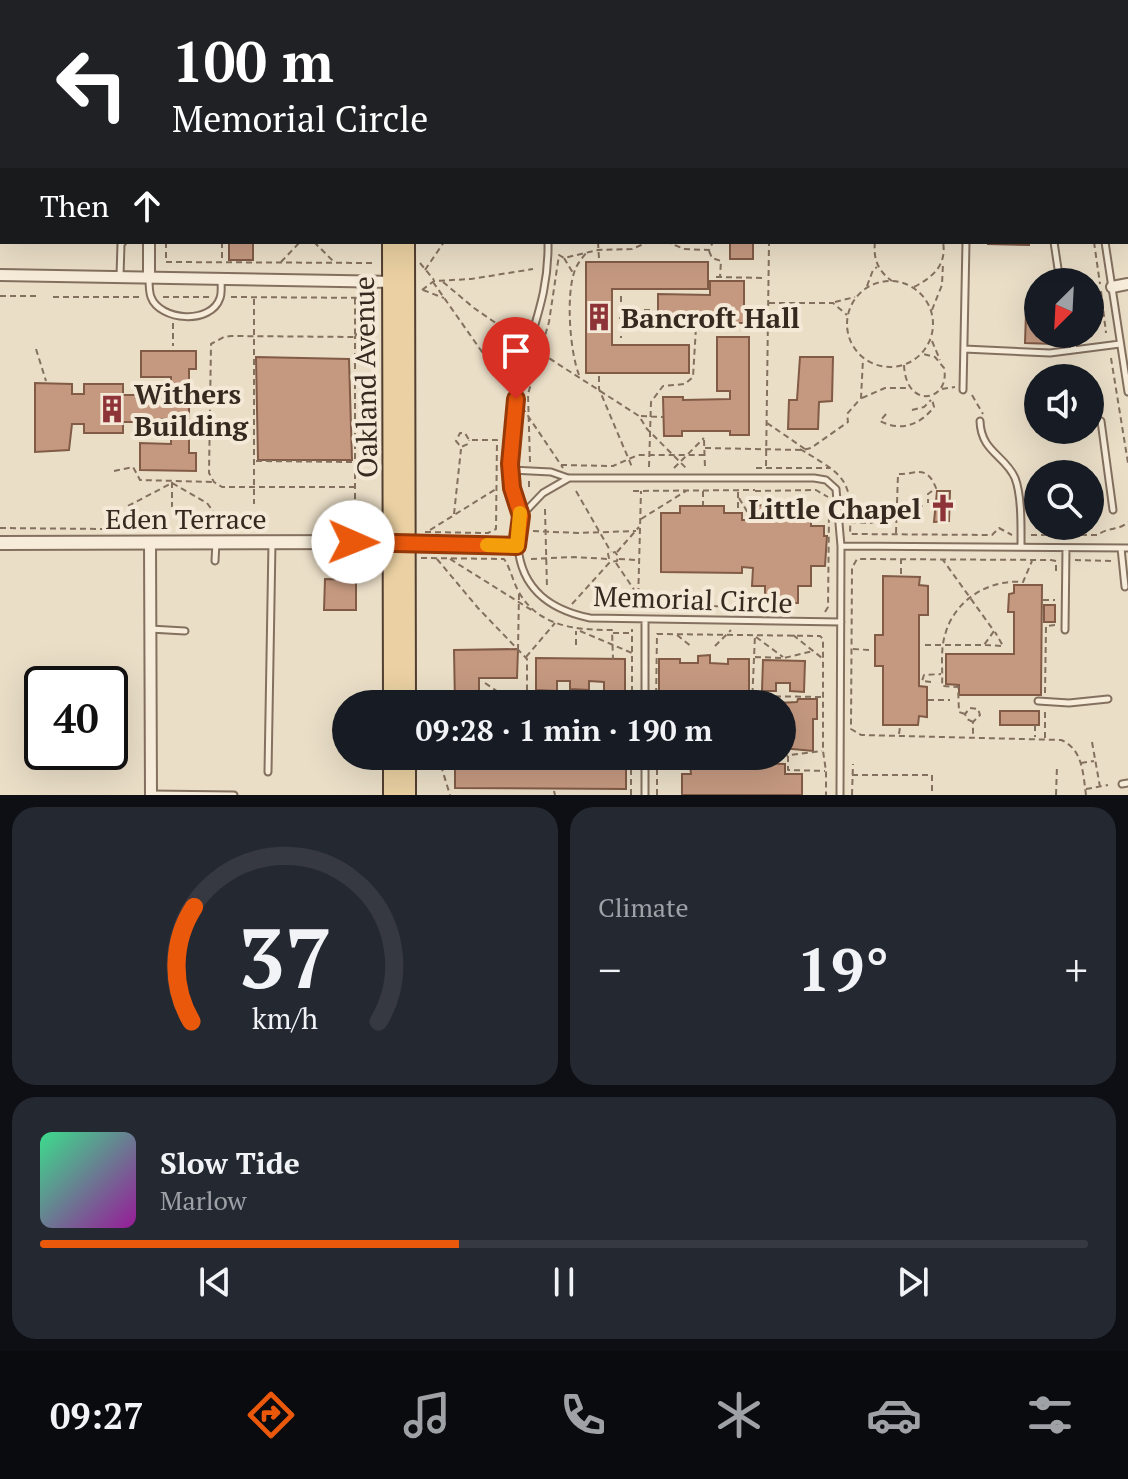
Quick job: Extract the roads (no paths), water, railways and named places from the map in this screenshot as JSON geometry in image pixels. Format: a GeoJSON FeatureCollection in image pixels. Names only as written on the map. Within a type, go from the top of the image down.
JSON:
{"type":"FeatureCollection","features":[{"type":"Feature","properties":{"kind":"main road","name":"Oakland Avenue"},"geometry":{"type":"LineString","coordinates":[[392,244],[405,286]]}},
{"type":"Feature","properties":{"kind":"main road","name":"Oakland Avenue"},"geometry":{"type":"LineString","coordinates":[[406,244],[407,690]]}},
{"type":"Feature","properties":{"kind":"main road","name":"Oakland Avenue"},"geometry":{"type":"LineString","coordinates":[[393,690],[405,539]]}},
{"type":"Feature","properties":{"kind":"main road"},"geometry":{"type":"LineString","coordinates":[[392,770],[392,795]]}},
{"type":"Feature","properties":{"kind":"main road"},"geometry":{"type":"LineString","coordinates":[[407,770],[407,795]]}},
{"type":"Feature","properties":{"kind":"street"},"geometry":{"type":"LineString","coordinates":[[149,244],[149,276]]}},
{"type":"Feature","properties":{"kind":"street"},"geometry":{"type":"LineString","coordinates":[[0,275],[149,276],[405,286]]}},
{"type":"Feature","properties":{"kind":"street"},"geometry":{"type":"LineString","coordinates":[[1112,287],[1128,284]]}},
{"type":"Feature","properties":{"kind":"street","name":"Eden Terrace"},"geometry":{"type":"LineString","coordinates":[[0,543],[405,539],[517,546]]}},
{"type":"Feature","properties":{"kind":"street"},"geometry":{"type":"LineString","coordinates":[[150,543],[151,795]]}},
{"type":"Feature","properties":{"kind":"lane"},"geometry":{"type":"LineString","coordinates":[[120,244],[120,276]]}},
{"type":"Feature","properties":{"kind":"lane","name":"Memorial Circle"},"geometry":{"type":"LineString","coordinates":[[548,244],[547,282],[516,399],[510,467],[512,488],[521,516],[517,546],[530,583],[547,603],[565,613],[590,618],[841,622]]}},
{"type":"Feature","properties":{"kind":"lane"},"geometry":{"type":"LineString","coordinates":[[963,390],[966,244]]}},
{"type":"Feature","properties":{"kind":"lane"},"geometry":{"type":"LineString","coordinates":[[1054,244],[1058,268]]}},
{"type":"Feature","properties":{"kind":"lane"},"geometry":{"type":"LineString","coordinates":[[1105,244],[1128,392]]}},
{"type":"Feature","properties":{"kind":"lane"},"geometry":{"type":"LineString","coordinates":[[149,276],[151,297],[159,306],[184,317],[199,316],[218,303],[222,278]]}},
{"type":"Feature","properties":{"kind":"lane"},"geometry":{"type":"LineString","coordinates":[[964,349],[1050,353],[1120,344]]}},
{"type":"Feature","properties":{"kind":"lane"},"geometry":{"type":"LineString","coordinates":[[980,421],[985,442],[1014,476],[1021,516],[1021,547]]}},
{"type":"Feature","properties":{"kind":"lane"},"geometry":{"type":"LineString","coordinates":[[1104,443],[1113,510]]}},
{"type":"Feature","properties":{"kind":"lane"},"geometry":{"type":"LineString","coordinates":[[510,467],[551,472],[569,478],[814,478],[826,480],[836,489],[841,546],[840,795]]}},
{"type":"Feature","properties":{"kind":"lane"},"geometry":{"type":"LineString","coordinates":[[521,516],[543,493],[569,478]]}},
{"type":"Feature","properties":{"kind":"lane"},"geometry":{"type":"LineString","coordinates":[[215,561],[216,541]]}},
{"type":"Feature","properties":{"kind":"lane"},"geometry":{"type":"LineString","coordinates":[[268,772],[272,542]]}},
{"type":"Feature","properties":{"kind":"lane"},"geometry":{"type":"LineString","coordinates":[[841,546],[1125,548],[1122,561],[1125,587]]}},
{"type":"Feature","properties":{"kind":"lane"},"geometry":{"type":"LineString","coordinates":[[1065,630],[1066,548]]}},
{"type":"Feature","properties":{"kind":"lane"},"geometry":{"type":"LineString","coordinates":[[645,619],[645,690]]}},
{"type":"Feature","properties":{"kind":"lane"},"geometry":{"type":"LineString","coordinates":[[150,629],[185,631]]}},
{"type":"Feature","properties":{"kind":"lane"},"geometry":{"type":"LineString","coordinates":[[1038,701],[1069,703],[1108,699]]}},
{"type":"Feature","properties":{"kind":"lane"},"geometry":{"type":"LineString","coordinates":[[645,770],[645,795]]}},
{"type":"Feature","properties":{"kind":"lane"},"geometry":{"type":"LineString","coordinates":[[151,795],[234,795]]}},
{"type":"Feature","properties":{"kind":"place","name":"Bancroft Hall"},"geometry":{"type":"Point","coordinates":[599,317]}},
{"type":"Feature","properties":{"kind":"place","name":"Withers Building"},"geometry":{"type":"Point","coordinates":[112,409]}},
{"type":"Feature","properties":{"kind":"place","name":"Little Chapel"},"geometry":{"type":"Point","coordinates":[943,508]}}]}
